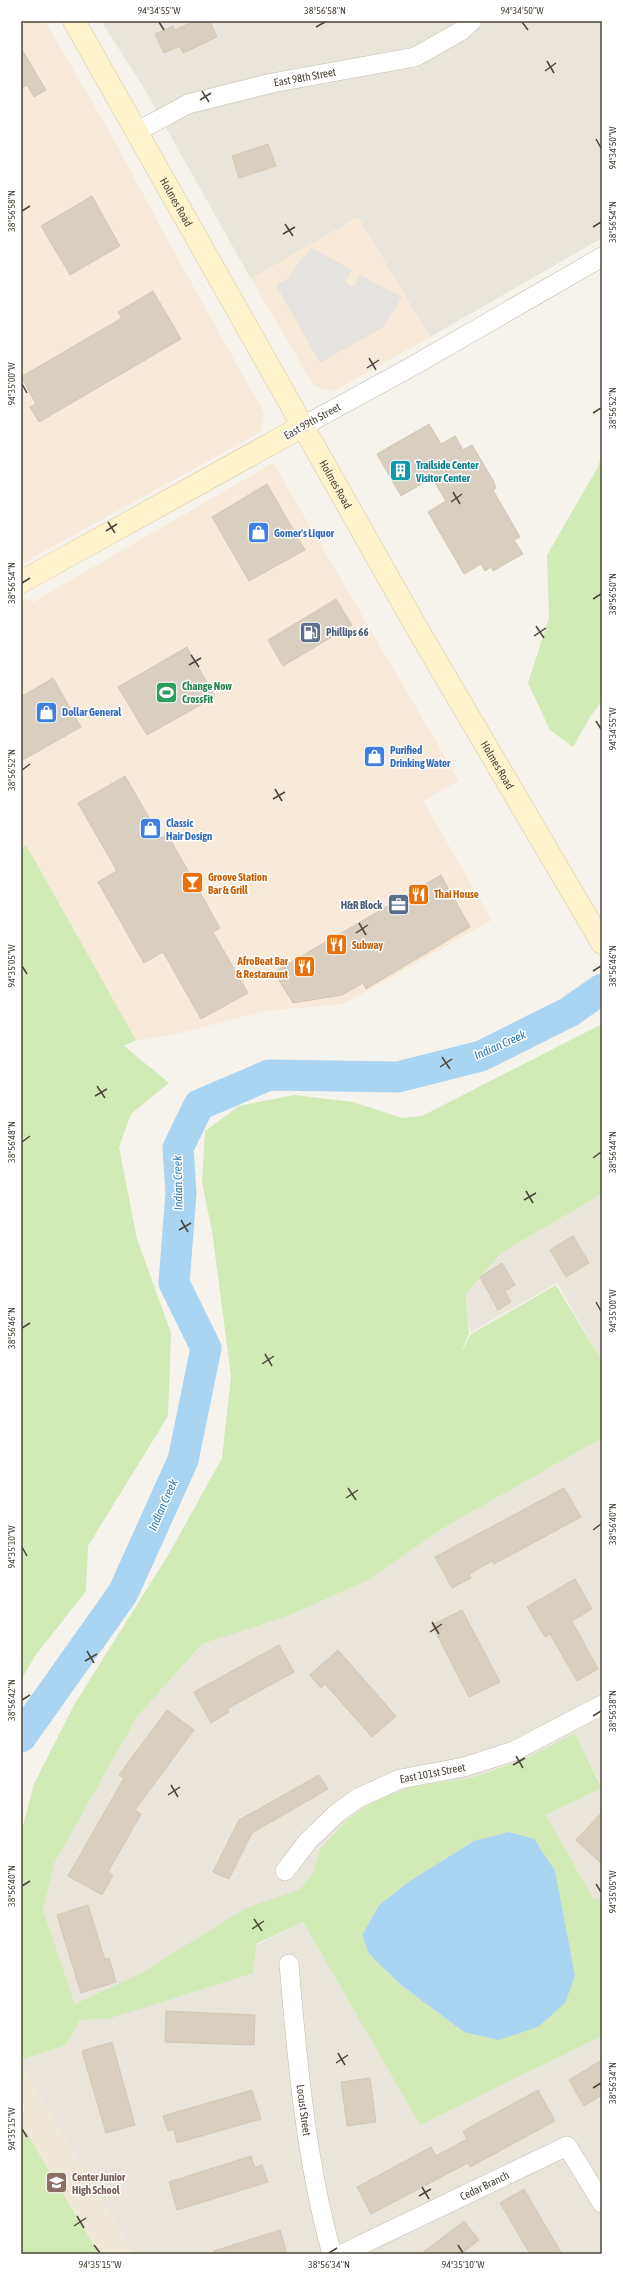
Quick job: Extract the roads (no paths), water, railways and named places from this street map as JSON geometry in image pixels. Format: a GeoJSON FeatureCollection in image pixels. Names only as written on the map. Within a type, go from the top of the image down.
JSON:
{"type":"FeatureCollection","features":[{"type":"Feature","properties":{"kind":"main road","name":"Holmes Road"},"geometry":{"type":"LineString","coordinates":[[74,21],[460,704],[602,944]]}},
{"type":"Feature","properties":{"kind":"main road","name":"East 99th Street"},"geometry":{"type":"LineString","coordinates":[[21,582],[303,426]]}},
{"type":"Feature","properties":{"kind":"street","name":"East 98th Street"},"geometry":{"type":"LineString","coordinates":[[136,132],[188,104],[272,83],[415,57],[450,38],[472,21]]}},
{"type":"Feature","properties":{"kind":"street","name":"East 99th Street"},"geometry":{"type":"LineString","coordinates":[[303,426],[412,367],[602,257]]}},
{"type":"Feature","properties":{"kind":"street","name":"East 101st Street"},"geometry":{"type":"LineString","coordinates":[[285,1871],[308,1842],[336,1814],[358,1798],[400,1779],[464,1768],[514,1752],[602,1706]]}},
{"type":"Feature","properties":{"kind":"street","name":"Locust Street"},"geometry":{"type":"LineString","coordinates":[[289,1964],[297,2061],[319,2210],[332,2254]]}},
{"type":"Feature","properties":{"kind":"street","name":"Cedar Branch"},"geometry":{"type":"LineString","coordinates":[[342,2254],[567,2146],[602,2203]]}},
{"type":"Feature","properties":{"kind":"water"},"geometry":{"type":"Polygon","coordinates":[[[509,1832],[534,1839],[555,1871],[575,1976],[565,2003],[538,2027],[499,2040],[464,2032],[401,1985],[369,1954],[362,1935],[379,1905],[410,1881],[474,1841],[509,1832]]]}},
{"type":"Feature","properties":{"kind":"waterway","name":"Indian Creek"},"geometry":{"type":"LineString","coordinates":[[21,1737],[123,1593],[183,1460],[206,1348],[174,1283],[181,1193],[178,1148],[199,1105],[269,1075],[398,1077],[481,1056],[569,1012],[602,989]]}},
{"type":"Feature","properties":{"kind":"place","name":"Trailside Center Visitor Center"},"geometry":{"type":"Point","coordinates":[400,471]}},
{"type":"Feature","properties":{"kind":"place","name":"Gomer's Liquor"},"geometry":{"type":"Point","coordinates":[259,533]}},
{"type":"Feature","properties":{"kind":"place","name":"Phillips 66"},"geometry":{"type":"Point","coordinates":[310,632]}},
{"type":"Feature","properties":{"kind":"place","name":"Change Now CrossFit"},"geometry":{"type":"Point","coordinates":[167,692]}},
{"type":"Feature","properties":{"kind":"place","name":"Dollar General"},"geometry":{"type":"Point","coordinates":[47,712]}},
{"type":"Feature","properties":{"kind":"place","name":"Purified Drinking Water"},"geometry":{"type":"Point","coordinates":[375,756]}},
{"type":"Feature","properties":{"kind":"place","name":"Classic Hair Design"},"geometry":{"type":"Point","coordinates":[150,829]}},
{"type":"Feature","properties":{"kind":"place","name":"Groove Station Bar & Grill"},"geometry":{"type":"Point","coordinates":[192,883]}},
{"type":"Feature","properties":{"kind":"place","name":"Thai House"},"geometry":{"type":"Point","coordinates":[419,894]}},
{"type":"Feature","properties":{"kind":"place","name":"H&R Block"},"geometry":{"type":"Point","coordinates":[398,905]}},
{"type":"Feature","properties":{"kind":"place","name":"Subway"},"geometry":{"type":"Point","coordinates":[337,945]}},
{"type":"Feature","properties":{"kind":"place","name":"AfroBeat Bar & Restaraunt"},"geometry":{"type":"Point","coordinates":[304,967]}},
{"type":"Feature","properties":{"kind":"place","name":"Center Junior High School"},"geometry":{"type":"Point","coordinates":[56,2183]}}]}
